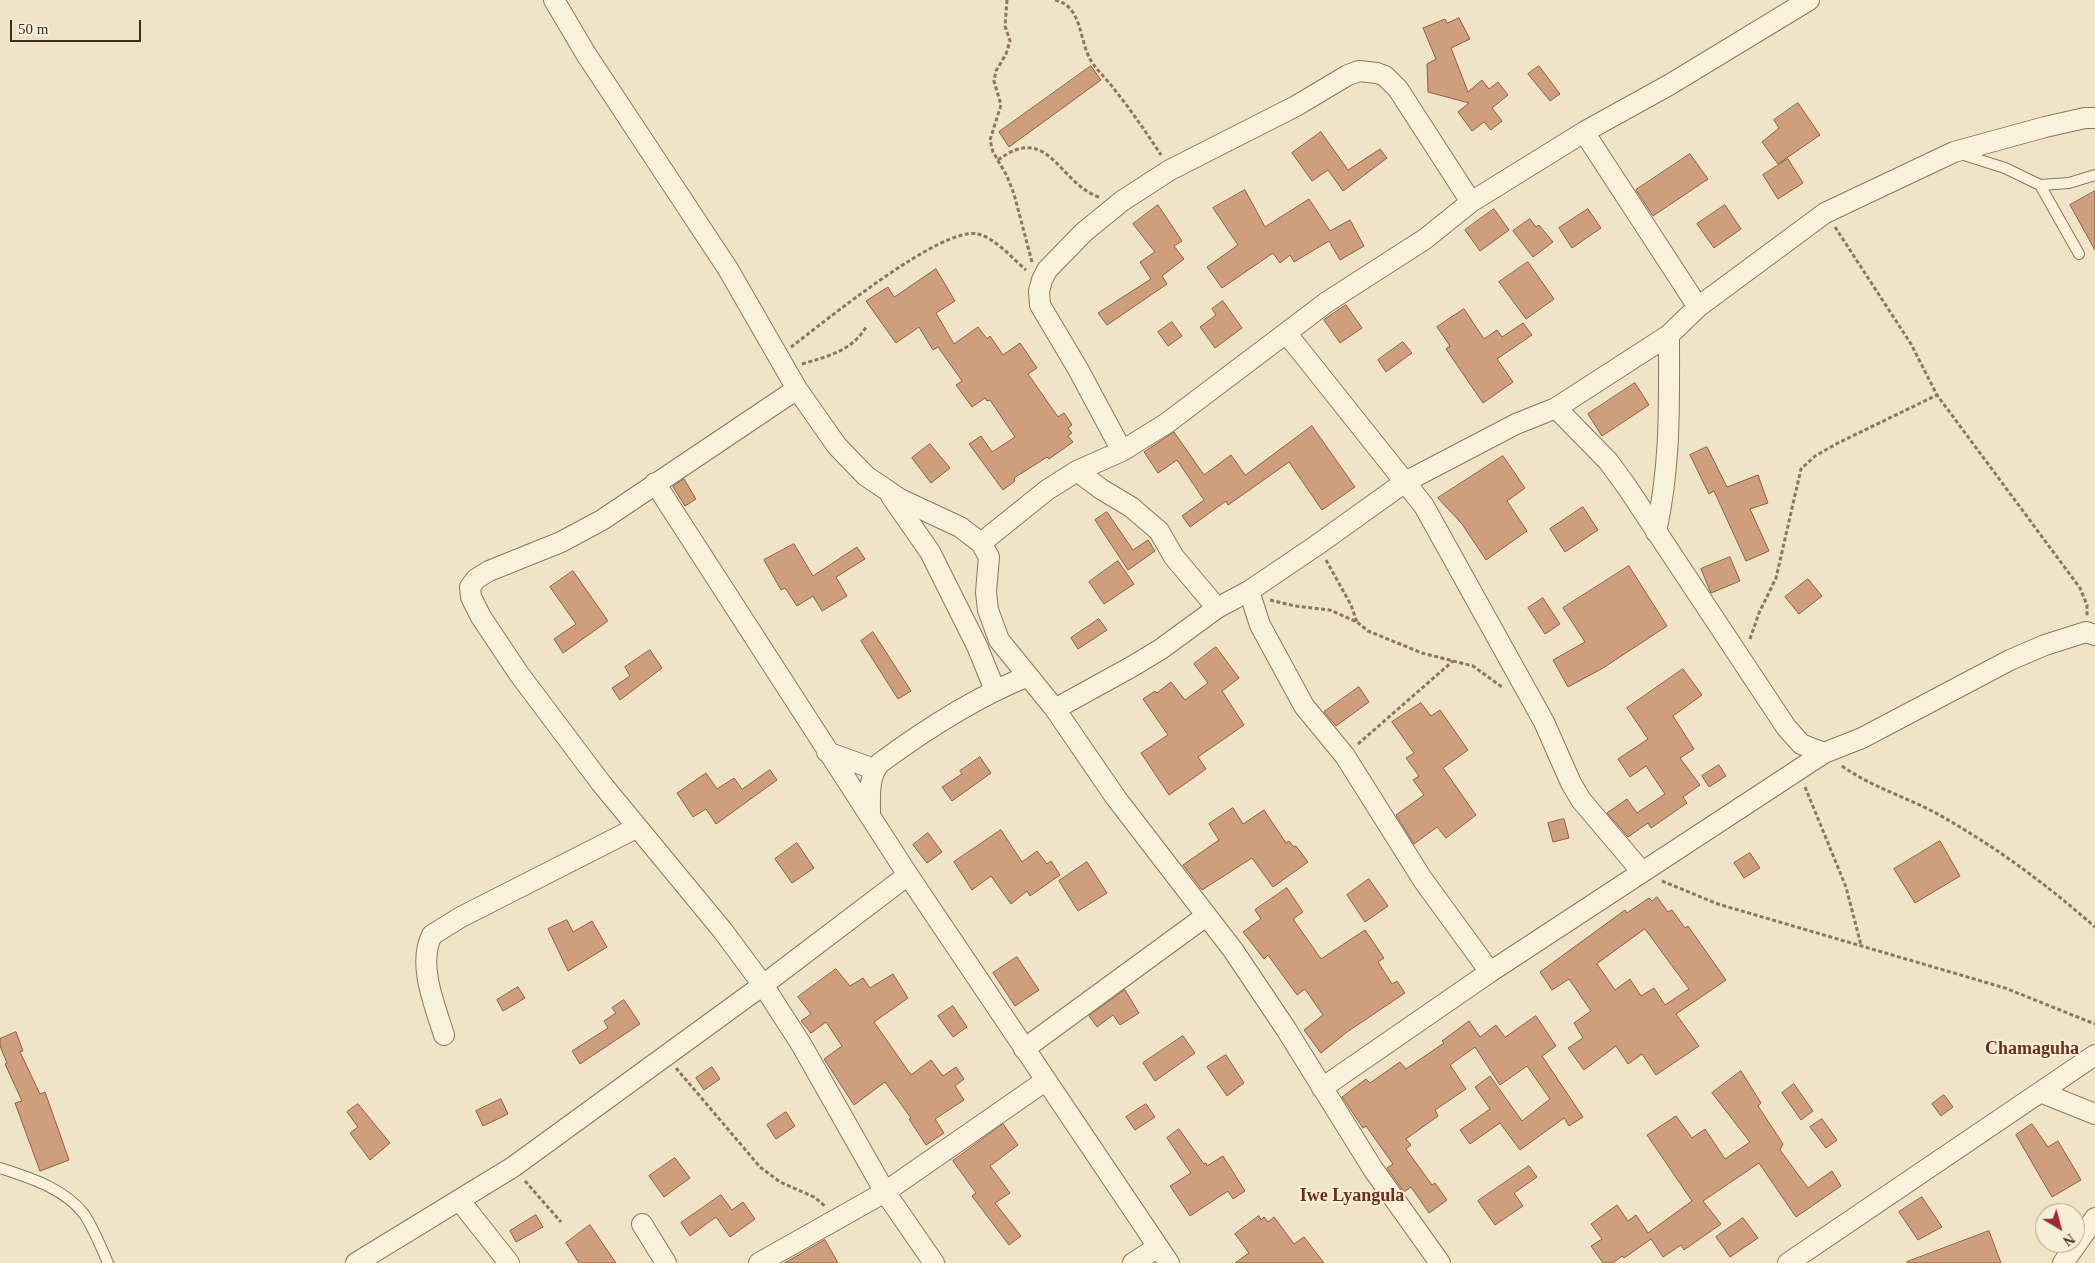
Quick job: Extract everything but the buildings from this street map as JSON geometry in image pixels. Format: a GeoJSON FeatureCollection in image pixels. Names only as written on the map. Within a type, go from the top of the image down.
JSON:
{"type":"FeatureCollection","features":[{"type":"Feature","properties":{"kind":"street"},"geometry":{"type":"LineString","coordinates":[[554,0],[591,62],[723,262],[797,389],[837,446],[866,476],[889,492],[916,508],[960,527],[981,543],[989,557],[986,592],[988,610],[999,640],[1055,709],[1116,798],[1233,950],[1286,1029],[1372,1169],[1440,1263]]}},
{"type":"Feature","properties":{"kind":"street"},"geometry":{"type":"LineString","coordinates":[[981,543],[1047,490],[1076,471],[1122,451],[1166,423],[1287,334],[1327,302],[1425,239],[1471,202],[1584,132],[1670,84],[1810,0]]}},
{"type":"Feature","properties":{"kind":"street"},"geometry":{"type":"LineString","coordinates":[[1122,451],[1078,369],[1040,305],[1037,285],[1047,270],[1084,232],[1122,201],[1170,170],[1296,106],[1348,75],[1359,71],[1385,76],[1398,88],[1471,202]]}},
{"type":"Feature","properties":{"kind":"street"},"geometry":{"type":"LineString","coordinates":[[1055,709],[1133,666],[1189,630],[1217,608],[1248,591],[1317,546],[1405,482],[1516,424],[1556,408],[1669,335],[1698,307],[1825,213],[1954,152],[2045,127],[2085,118],[2095,118]]}},
{"type":"Feature","properties":{"kind":"street"},"geometry":{"type":"LineString","coordinates":[[1584,132],[1698,307]]}},
{"type":"Feature","properties":{"kind":"street"},"geometry":{"type":"LineString","coordinates":[[1287,334],[1405,482],[1437,529],[1544,722],[1571,783],[1581,800],[1642,872]]}},
{"type":"Feature","properties":{"kind":"street"},"geometry":{"type":"LineString","coordinates":[[1656,532],[1664,493],[1670,438],[1669,335]]}},
{"type":"Feature","properties":{"kind":"street"},"geometry":{"type":"LineString","coordinates":[[797,389],[602,520],[561,542],[489,571],[476,579],[470,587],[471,597],[495,640],[636,828],[723,931],[763,985],[801,1044],[885,1192],[934,1263]]}},
{"type":"Feature","properties":{"kind":"street"},"geometry":{"type":"LineString","coordinates":[[1556,408],[1608,461],[1794,739],[1810,749],[1824,753]]}},
{"type":"Feature","properties":{"kind":"street"},"geometry":{"type":"LineString","coordinates":[[1076,471],[1131,507],[1154,526],[1174,557],[1217,608]]}},
{"type":"Feature","properties":{"kind":"street"},"geometry":{"type":"LineString","coordinates":[[655,483],[827,752],[1163,1255],[1133,1263]]}},
{"type":"Feature","properties":{"kind":"street"},"geometry":{"type":"LineString","coordinates":[[889,492],[930,552],[977,646],[995,690]]}},
{"type":"Feature","properties":{"kind":"street"},"geometry":{"type":"LineString","coordinates":[[1248,591],[1260,625],[1304,706],[1345,756],[1423,880],[1490,972]]}},
{"type":"Feature","properties":{"kind":"street"},"geometry":{"type":"LineString","coordinates":[[1322,1088],[1490,972],[1824,753],[1862,738],[2028,651],[2091,633]]}},
{"type":"Feature","properties":{"kind":"street"},"geometry":{"type":"LineString","coordinates":[[870,814],[870,788],[874,769],[941,720],[995,690],[1028,676]]}},
{"type":"Feature","properties":{"kind":"street"},"geometry":{"type":"LineString","coordinates":[[827,752],[874,769]]}},
{"type":"Feature","properties":{"kind":"street"},"geometry":{"type":"LineString","coordinates":[[444,1035],[432,998],[428,972],[426,952],[432,935],[461,916],[636,828]]}},
{"type":"Feature","properties":{"kind":"street"},"geometry":{"type":"LineString","coordinates":[[356,1263],[513,1167],[763,985],[908,875]]}},
{"type":"Feature","properties":{"kind":"street"},"geometry":{"type":"LineString","coordinates":[[1024,1049],[1206,916]]}},
{"type":"Feature","properties":{"kind":"street"},"geometry":{"type":"LineString","coordinates":[[1788,1263],[2095,1055]]}},
{"type":"Feature","properties":{"kind":"street"},"geometry":{"type":"LineString","coordinates":[[759,1263],[885,1192],[1045,1081]]}},
{"type":"Feature","properties":{"kind":"street"},"geometry":{"type":"LineString","coordinates":[[2040,1092],[2095,1114]]}},
{"type":"Feature","properties":{"kind":"street"},"geometry":{"type":"LineString","coordinates":[[460,1201],[509,1263]]}},
{"type":"Feature","properties":{"kind":"street"},"geometry":{"type":"LineString","coordinates":[[2063,1263],[2095,1218]]}},
{"type":"Feature","properties":{"kind":"street"},"geometry":{"type":"LineString","coordinates":[[642,1224],[666,1263]]}},
{"type":"Feature","properties":{"kind":"lane"},"geometry":{"type":"LineString","coordinates":[[1954,152],[2006,168],[2040,184],[2069,182],[2095,175]]}},
{"type":"Feature","properties":{"kind":"lane"},"geometry":{"type":"LineString","coordinates":[[2040,184],[2079,254]]}},
{"type":"Feature","properties":{"kind":"lane"},"geometry":{"type":"LineString","coordinates":[[0,1168],[26,1176],[72,1201],[88,1222],[108,1263]]}},
{"type":"Feature","properties":{"kind":"path"},"geometry":{"type":"LineString","coordinates":[[1007,0],[1004,26],[1010,41],[1006,54],[996,71],[994,81],[1001,105],[990,140],[993,152],[1007,176],[1017,205],[1037,285]]}},
{"type":"Feature","properties":{"kind":"path"},"geometry":{"type":"LineString","coordinates":[[1055,0],[1066,4],[1069,8],[1083,33],[1090,60],[1121,97],[1170,170]]}},
{"type":"Feature","properties":{"kind":"path"},"geometry":{"type":"LineString","coordinates":[[998,160],[1011,150],[1035,148],[1043,151],[1092,194],[1122,201]]}},
{"type":"Feature","properties":{"kind":"path"},"geometry":{"type":"LineString","coordinates":[[1825,213],[1911,344],[1938,395],[2080,588],[2087,605],[2091,633]]}},
{"type":"Feature","properties":{"kind":"path"},"geometry":{"type":"LineString","coordinates":[[782,362],[906,263],[959,235],[977,234],[992,243],[1037,285]]}},
{"type":"Feature","properties":{"kind":"path"},"geometry":{"type":"LineString","coordinates":[[782,362],[850,347],[858,340],[866,327]]}},
{"type":"Feature","properties":{"kind":"path"},"geometry":{"type":"LineString","coordinates":[[1742,662],[1759,612],[1776,578],[1801,469],[1815,456],[1838,443],[1938,395]]}},
{"type":"Feature","properties":{"kind":"path"},"geometry":{"type":"LineString","coordinates":[[1317,546],[1352,606],[1357,622]]}},
{"type":"Feature","properties":{"kind":"path"},"geometry":{"type":"LineString","coordinates":[[1248,591],[1295,606],[1330,610],[1398,644],[1422,653],[1474,666],[1506,690]]}},
{"type":"Feature","properties":{"kind":"path"},"geometry":{"type":"LineString","coordinates":[[1345,756],[1453,661]]}},
{"type":"Feature","properties":{"kind":"path"},"geometry":{"type":"LineString","coordinates":[[1824,753],[1850,772],[1892,794],[1933,811],[2010,858],[2095,927]]}},
{"type":"Feature","properties":{"kind":"path"},"geometry":{"type":"LineString","coordinates":[[1798,771],[1846,888],[1862,946]]}},
{"type":"Feature","properties":{"kind":"path"},"geometry":{"type":"LineString","coordinates":[[1642,872],[1718,904],[2005,988],[2095,1024]]}},
{"type":"Feature","properties":{"kind":"path"},"geometry":{"type":"LineString","coordinates":[[666,1056],[760,1167],[780,1182],[814,1197],[839,1217]]}},
{"type":"Feature","properties":{"kind":"path"},"geometry":{"type":"LineString","coordinates":[[513,1167],[561,1222]]}},
{"type":"Feature","properties":{"kind":"district","name":"Chamaguha"},"geometry":{"type":"Point","coordinates":[2032,1049]}},
{"type":"Feature","properties":{"kind":"district","name":"Iwe Lyangula"},"geometry":{"type":"Point","coordinates":[1352,1196]}}]}
